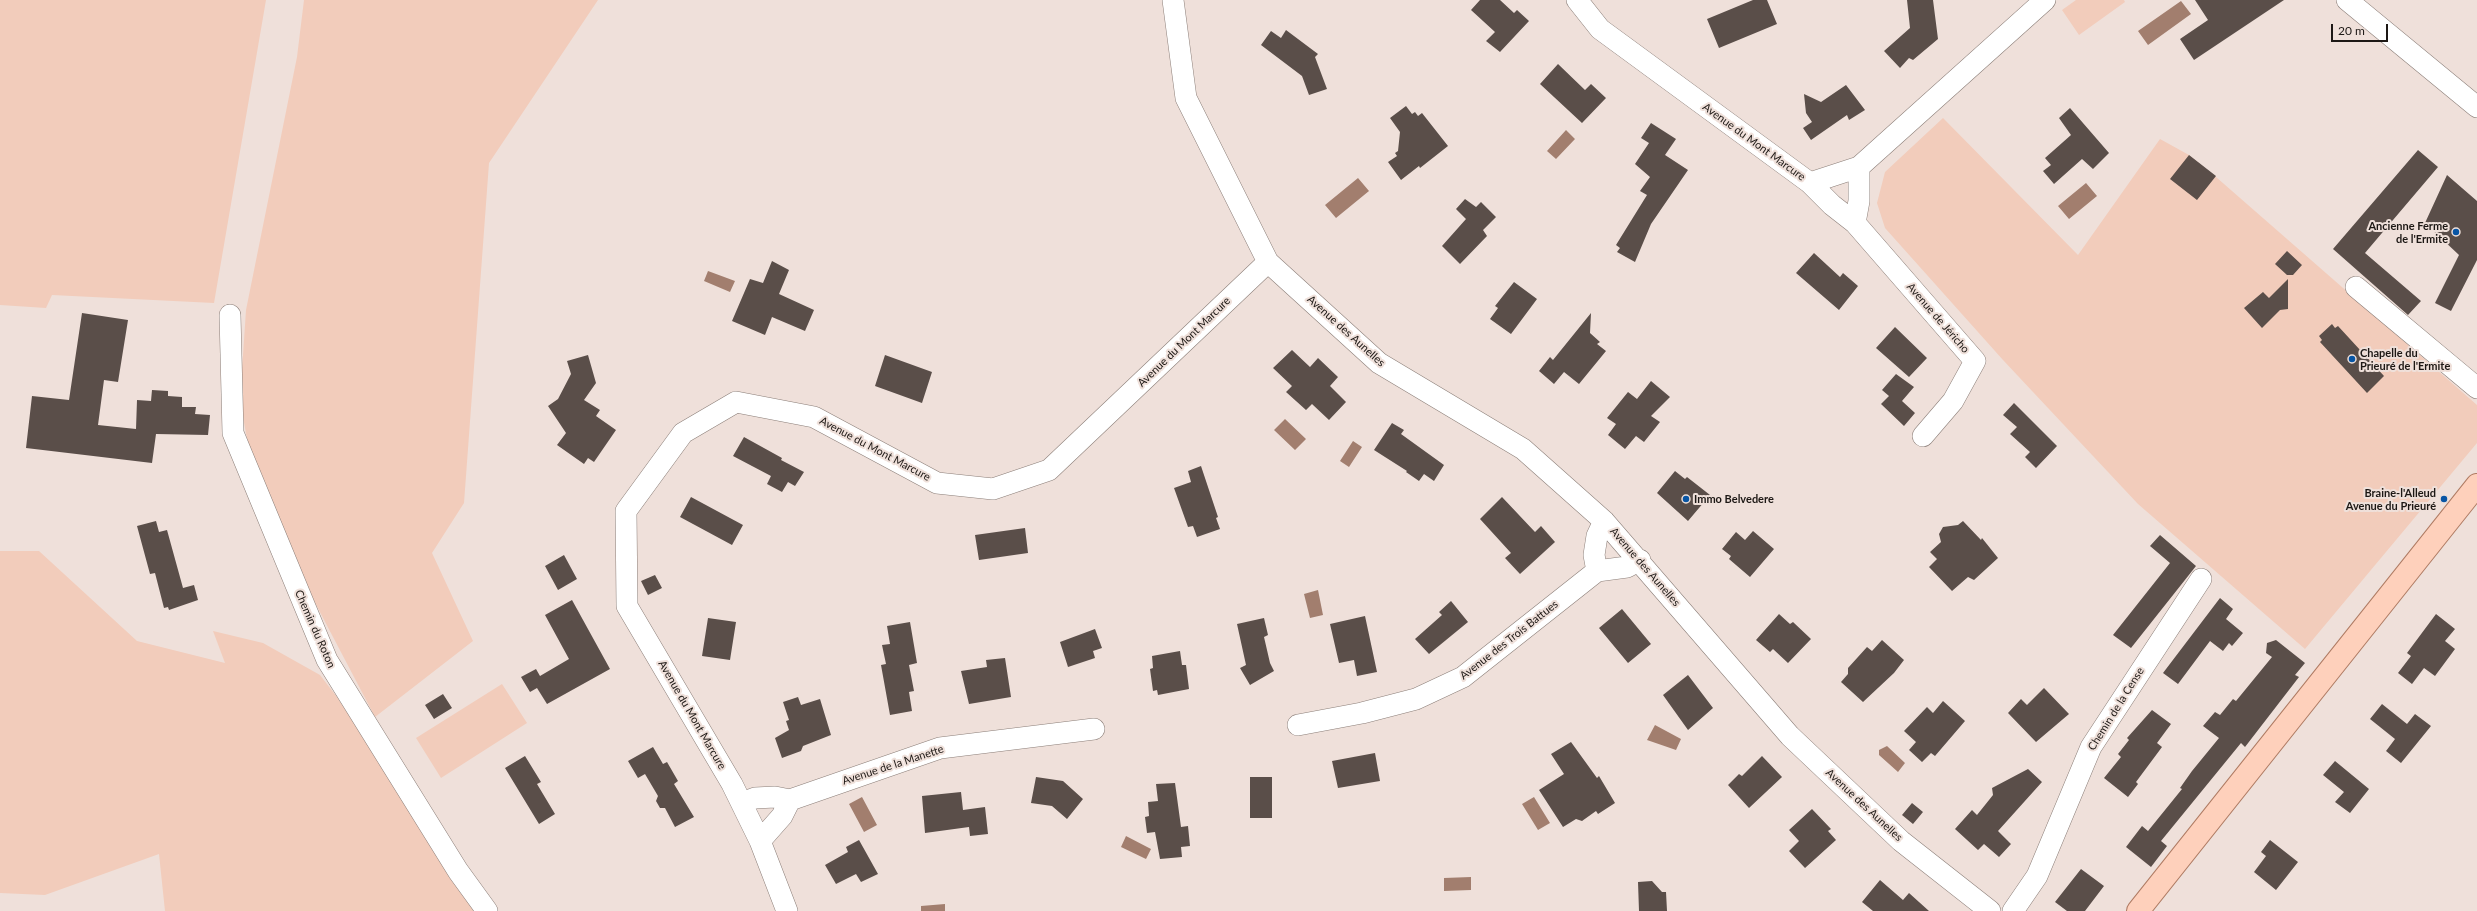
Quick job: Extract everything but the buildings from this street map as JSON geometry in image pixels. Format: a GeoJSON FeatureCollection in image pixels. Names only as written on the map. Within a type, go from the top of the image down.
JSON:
{"type":"FeatureCollection","features":[{"type":"Feature","properties":{"kind":"main road"},"geometry":{"type":"LineString","coordinates":[[2138,911],[2477,484]]}},
{"type":"Feature","properties":{"kind":"street"},"geometry":{"type":"LineString","coordinates":[[1173,0],[1186,98],[1268,262]]}},
{"type":"Feature","properties":{"kind":"street","name":"Avenue du Mont Marcure"},"geometry":{"type":"LineString","coordinates":[[1577,0],[1600,29],[1810,183],[1859,167],[2045,0]]}},
{"type":"Feature","properties":{"kind":"street"},"geometry":{"type":"LineString","coordinates":[[2347,0],[2477,107]]}},
{"type":"Feature","properties":{"kind":"street"},"geometry":{"type":"LineString","coordinates":[[1855,223],[1858,201],[1859,167]]}},
{"type":"Feature","properties":{"kind":"street","name":"Avenue de Jéricho"},"geometry":{"type":"LineString","coordinates":[[1810,183],[1832,205],[1855,223],[1975,361],[1953,401],[1923,436]]}},
{"type":"Feature","properties":{"kind":"street","name":"Avenue des Aunelles"},"geometry":{"type":"LineString","coordinates":[[1268,262],[1379,363],[1523,449],[1604,521],[1640,560],[1790,736],[1901,841],[1990,911]]}},
{"type":"Feature","properties":{"kind":"street","name":"Avenue du Mont Marcure"},"geometry":{"type":"LineString","coordinates":[[787,911],[760,841],[742,803],[627,606],[626,511],[683,433],[736,402],[814,417],[937,483],[993,489],[1049,470],[1268,262]]}},
{"type":"Feature","properties":{"kind":"street"},"geometry":{"type":"LineString","coordinates":[[2356,287],[2477,388]]}},
{"type":"Feature","properties":{"kind":"street","name":"Chemin du Roton"},"geometry":{"type":"LineString","coordinates":[[230,315],[233,433],[327,660],[458,871],[487,911]]}},
{"type":"Feature","properties":{"kind":"street"},"geometry":{"type":"LineString","coordinates":[[1604,521],[1597,536],[1594,555],[1597,571],[1627,567],[1640,560]]}},
{"type":"Feature","properties":{"kind":"street","name":"Avenue des Trois Battues"},"geometry":{"type":"LineString","coordinates":[[1298,725],[1362,713],[1416,699],[1463,677],[1597,571]]}},
{"type":"Feature","properties":{"kind":"street","name":"Chemin de la Cense"},"geometry":{"type":"LineString","coordinates":[[2013,911],[2037,876],[2091,747],[2201,579]]}},
{"type":"Feature","properties":{"kind":"street","name":"Avenue de la Manette"},"geometry":{"type":"LineString","coordinates":[[742,803],[755,798],[775,797],[790,800],[940,748],[1094,729]]}},
{"type":"Feature","properties":{"kind":"street"},"geometry":{"type":"LineString","coordinates":[[760,841],[782,816],[790,800]]}},
{"type":"Feature","properties":{"kind":"shaded area"},"geometry":{"type":"Polygon","coordinates":[[[0,0],[266,0],[214,303],[52,295],[46,308],[0,305],[0,0]]]}},
{"type":"Feature","properties":{"kind":"shaded area"},"geometry":{"type":"Polygon","coordinates":[[[304,0],[598,0],[489,163],[464,503],[432,553],[473,641],[375,717],[290,555],[248,444],[240,401],[246,310],[297,57],[304,0]]]}},
{"type":"Feature","properties":{"kind":"shaded area"},"geometry":{"type":"Polygon","coordinates":[[[2076,0],[2124,0],[2125,2],[2079,35],[2062,10],[2076,0]]]}},
{"type":"Feature","properties":{"kind":"shaded area"},"geometry":{"type":"Polygon","coordinates":[[[2181,1],[2191,14],[2148,45],[2138,31],[2181,1]]]}},
{"type":"Feature","properties":{"kind":"shaded area"},"geometry":{"type":"Polygon","coordinates":[[[1943,118],[2078,255],[2160,139],[2189,155],[2216,177],[2477,405],[2477,443],[2305,649],[2138,504],[2003,360],[1885,228],[1877,203],[1885,172],[1943,118]]]}},
{"type":"Feature","properties":{"kind":"shaded area"},"geometry":{"type":"Polygon","coordinates":[[[1566,130],[1575,139],[1556,159],[1547,151],[1566,130]]]}},
{"type":"Feature","properties":{"kind":"shaded area"},"geometry":{"type":"Polygon","coordinates":[[[1358,178],[1369,191],[1336,218],[1325,205],[1358,178]]]}},
{"type":"Feature","properties":{"kind":"shaded area"},"geometry":{"type":"Polygon","coordinates":[[[2086,183],[2097,196],[2069,219],[2058,206],[2086,183]]]}},
{"type":"Feature","properties":{"kind":"shaded area"},"geometry":{"type":"Polygon","coordinates":[[[708,271],[735,281],[730,292],[704,281],[708,271]]]}},
{"type":"Feature","properties":{"kind":"shaded area"},"geometry":{"type":"Polygon","coordinates":[[[1285,419],[1306,439],[1295,450],[1274,430],[1285,419]]]}},
{"type":"Feature","properties":{"kind":"shaded area"},"geometry":{"type":"Polygon","coordinates":[[[1353,441],[1362,447],[1349,467],[1340,461],[1353,441]]]}},
{"type":"Feature","properties":{"kind":"shaded area"},"geometry":{"type":"Polygon","coordinates":[[[0,551],[39,551],[137,641],[225,663],[213,631],[263,643],[320,675],[337,697],[463,891],[480,911],[165,911],[159,854],[45,895],[0,893],[0,551]]]}},
{"type":"Feature","properties":{"kind":"shaded area"},"geometry":{"type":"Polygon","coordinates":[[[1318,590],[1323,615],[1310,618],[1304,594],[1318,590]]]}},
{"type":"Feature","properties":{"kind":"shaded area"},"geometry":{"type":"Polygon","coordinates":[[[502,684],[527,723],[441,778],[416,738],[502,684]]]}},
{"type":"Feature","properties":{"kind":"shaded area"},"geometry":{"type":"Polygon","coordinates":[[[1655,725],[1681,739],[1676,750],[1647,740],[1655,725]]]}},
{"type":"Feature","properties":{"kind":"shaded area"},"geometry":{"type":"Polygon","coordinates":[[[1887,746],[1905,763],[1898,772],[1879,755],[1879,750],[1887,746]]]}},
{"type":"Feature","properties":{"kind":"shaded area"},"geometry":{"type":"Polygon","coordinates":[[[862,797],[877,825],[864,832],[849,804],[862,797]]]}},
{"type":"Feature","properties":{"kind":"shaded area"},"geometry":{"type":"Polygon","coordinates":[[[1534,797],[1550,823],[1538,830],[1522,804],[1534,797]]]}},
{"type":"Feature","properties":{"kind":"shaded area"},"geometry":{"type":"Polygon","coordinates":[[[1126,836],[1151,849],[1146,859],[1121,847],[1126,836]]]}},
{"type":"Feature","properties":{"kind":"shaded area"},"geometry":{"type":"Polygon","coordinates":[[[1471,877],[1471,890],[1444,891],[1444,878],[1471,877]]]}},
{"type":"Feature","properties":{"kind":"shaded area"},"geometry":{"type":"Polygon","coordinates":[[[945,904],[945,911],[921,911],[921,906],[945,904]]]}},
{"type":"Feature","properties":{"kind":"place","name":"Ancienne Ferme de l'Ermite"},"geometry":{"type":"Point","coordinates":[2456,232]}},
{"type":"Feature","properties":{"kind":"place","name":"Chapelle du Prieuré de l'Ermite"},"geometry":{"type":"Point","coordinates":[2352,359]}},
{"type":"Feature","properties":{"kind":"place","name":"Immo Belvedere"},"geometry":{"type":"Point","coordinates":[1686,499]}},
{"type":"Feature","properties":{"kind":"place","name":"Braine-l'Alleud Avenue du Prieuré"},"geometry":{"type":"Point","coordinates":[2444,499]}}]}
